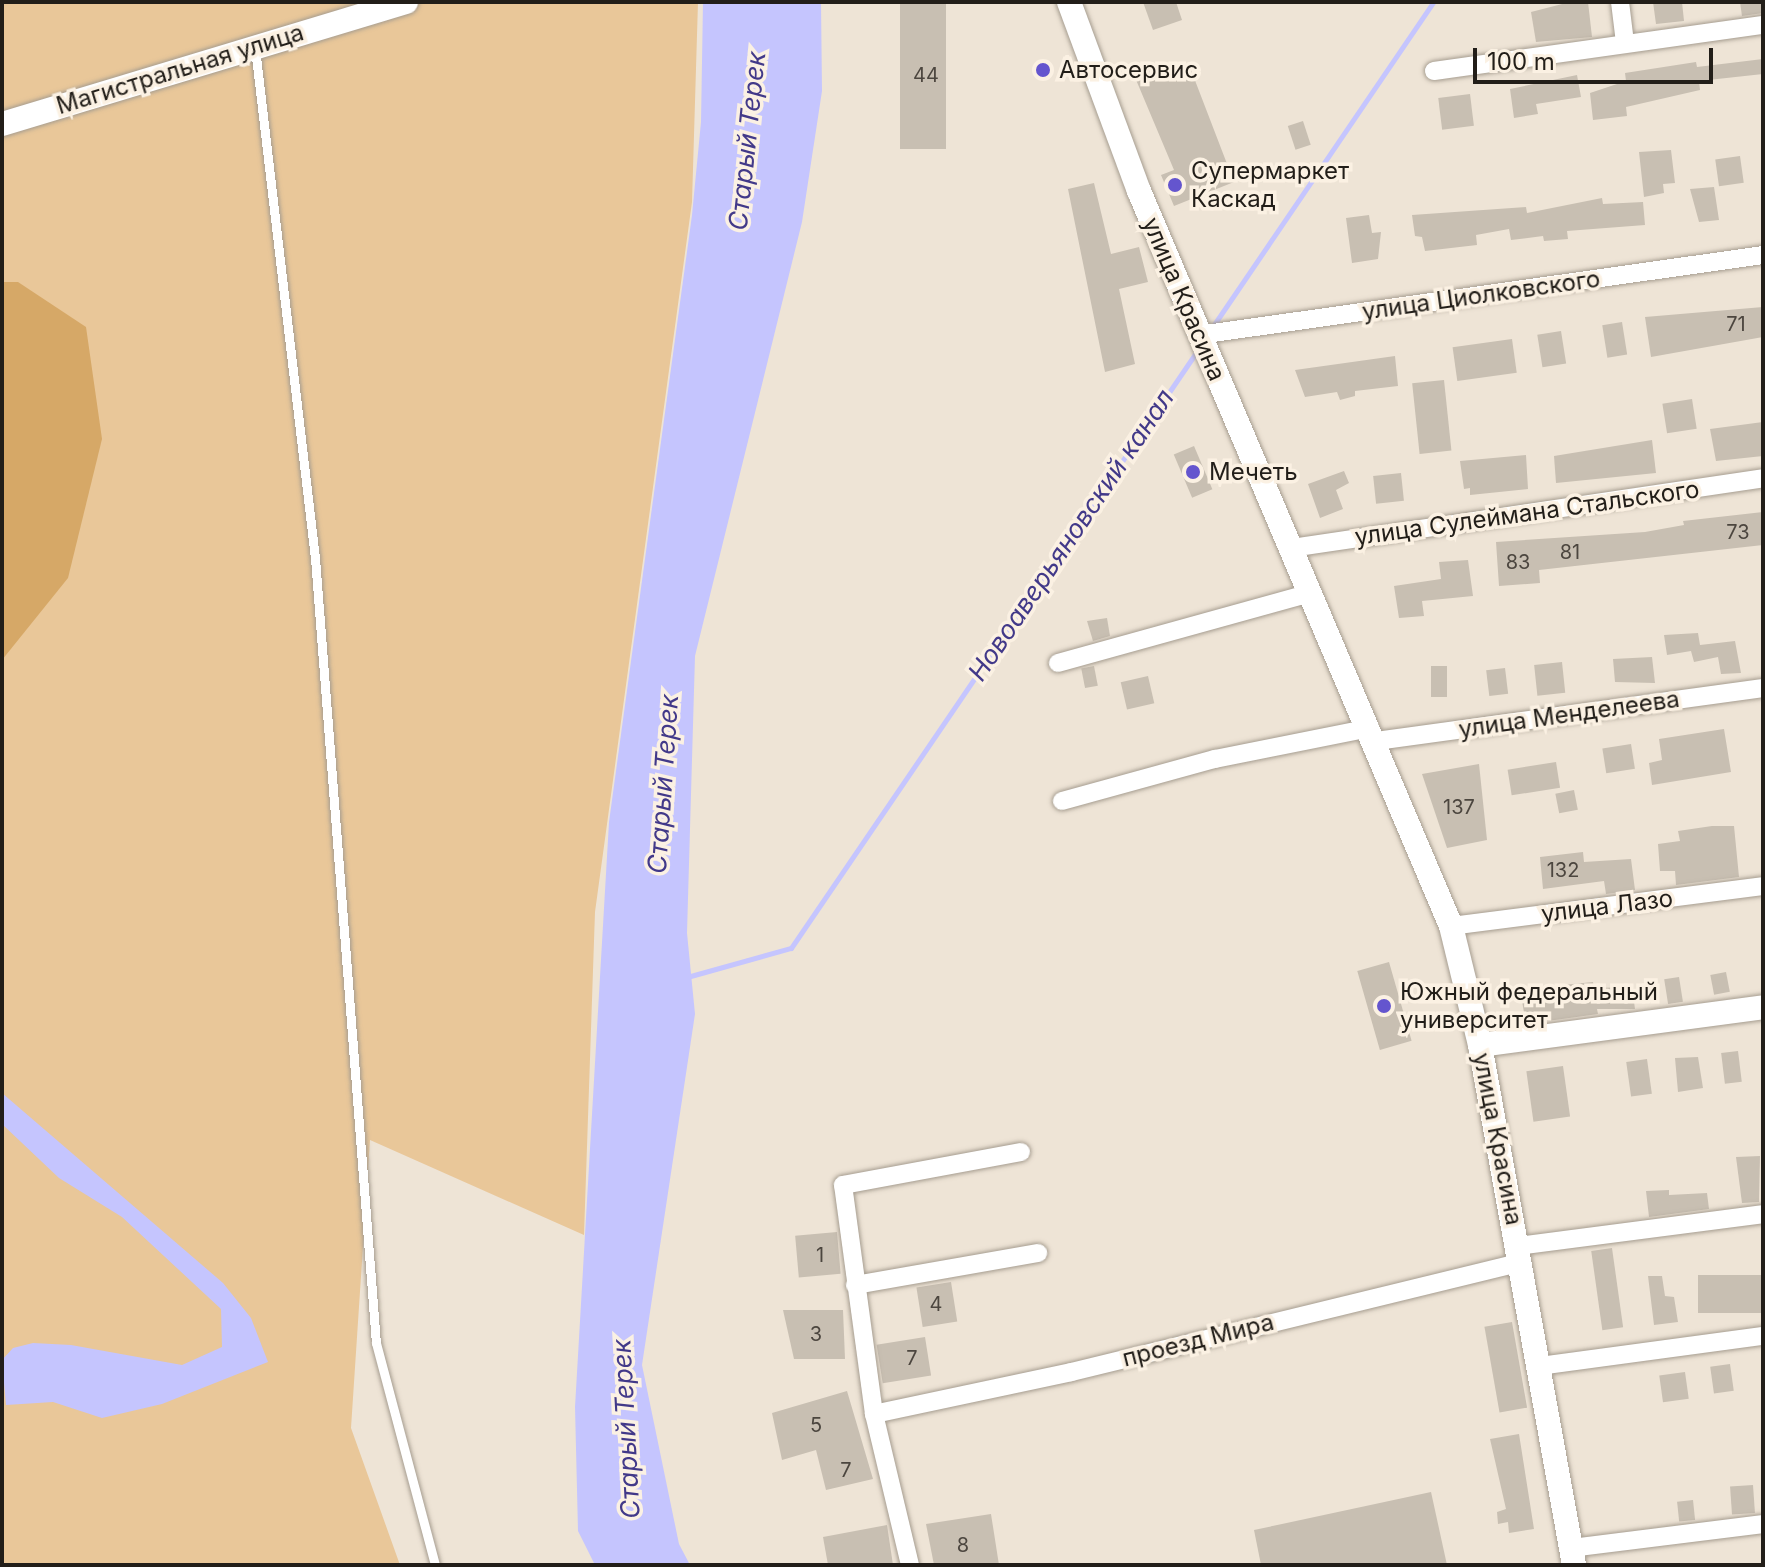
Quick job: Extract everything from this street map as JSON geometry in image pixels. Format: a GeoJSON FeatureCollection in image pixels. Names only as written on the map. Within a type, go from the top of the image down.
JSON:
{"type":"FeatureCollection","features":[{"type":"Feature","properties":{"kind":"street","name":"Магистральная улица"},"geometry":{"type":"LineString","coordinates":[[2,124],[255,45],[406,2]]}},
{"type":"Feature","properties":{"kind":"street","name":"улица Красина"},"geometry":{"type":"LineString","coordinates":[[1069,2],[1199,335],[1373,734],[1451,926],[1480,1045],[1572,1557]]}},
{"type":"Feature","properties":{"kind":"street"},"geometry":{"type":"LineString","coordinates":[[1620,2],[1625,43]]}},
{"type":"Feature","properties":{"kind":"street"},"geometry":{"type":"LineString","coordinates":[[1434,71],[1763,25]]}},
{"type":"Feature","properties":{"kind":"street","name":"улица Циолковского"},"geometry":{"type":"LineString","coordinates":[[1199,335],[1763,255]]}},
{"type":"Feature","properties":{"kind":"street","name":"улица Сулеймана Стальского"},"geometry":{"type":"LineString","coordinates":[[1291,548],[1763,478]]}},
{"type":"Feature","properties":{"kind":"street"},"geometry":{"type":"LineString","coordinates":[[1058,663],[1310,593]]}},
{"type":"Feature","properties":{"kind":"street","name":"улица Менделеева"},"geometry":{"type":"LineString","coordinates":[[1373,734],[1763,688]]}},
{"type":"Feature","properties":{"kind":"street"},"geometry":{"type":"LineString","coordinates":[[1062,801],[1215,759],[1373,734]]}},
{"type":"Feature","properties":{"kind":"street","name":"улица Лазо"},"geometry":{"type":"LineString","coordinates":[[1451,926],[1763,886]]}},
{"type":"Feature","properties":{"kind":"street"},"geometry":{"type":"LineString","coordinates":[[1480,1045],[1763,1007]]}},
{"type":"Feature","properties":{"kind":"street"},"geometry":{"type":"LineString","coordinates":[[910,1565],[874,1414],[843,1185],[1021,1152]]}},
{"type":"Feature","properties":{"kind":"street","name":"проезд Мира"},"geometry":{"type":"LineString","coordinates":[[874,1414],[1071,1372],[1519,1254],[1763,1214]]}},
{"type":"Feature","properties":{"kind":"street"},"geometry":{"type":"LineString","coordinates":[[855,1285],[1038,1253]]}},
{"type":"Feature","properties":{"kind":"street"},"geometry":{"type":"LineString","coordinates":[[1540,1366],[1763,1336]]}},
{"type":"Feature","properties":{"kind":"street"},"geometry":{"type":"LineString","coordinates":[[1572,1557],[1763,1524]]}},
{"type":"Feature","properties":{"kind":"lane"},"geometry":{"type":"LineString","coordinates":[[255,45],[315,558],[376,1343],[435,1565]]}},
{"type":"Feature","properties":{"kind":"shaded area"},"geometry":{"type":"Polygon","coordinates":[[[2,2],[698,2],[692,202],[595,912],[584,1235],[370,1140],[351,1428],[400,1565],[2,1565],[2,2]]]}},
{"type":"Feature","properties":{"kind":"shaded area"},"geometry":{"type":"Polygon","coordinates":[[[2,282],[18,282],[86,327],[102,439],[68,578],[2,660],[2,282]]]}},
{"type":"Feature","properties":{"kind":"water","name":"Старый Терек"},"geometry":{"type":"Polygon","coordinates":[[[703,2],[821,2],[822,91],[802,222],[695,656],[687,933],[695,1014],[642,1365],[679,1544],[690,1565],[595,1565],[578,1531],[575,1407],[609,822],[692,215],[701,122],[703,2]]]}},
{"type":"Feature","properties":{"kind":"water"},"geometry":{"type":"Polygon","coordinates":[[[2,1093],[223,1283],[251,1318],[268,1362],[162,1404],[102,1418],[53,1402],[6,1405],[2,1360],[13,1348],[33,1343],[71,1345],[182,1365],[222,1347],[221,1309],[122,1217],[59,1178],[2,1124],[2,1093]]]}},
{"type":"Feature","properties":{"kind":"building"},"geometry":{"type":"Polygon","coordinates":[[[900,2],[946,2],[946,149],[900,149],[900,2]]]}},
{"type":"Feature","properties":{"kind":"building"},"geometry":{"type":"Polygon","coordinates":[[[1143,2],[1176,2],[1182,20],[1153,30],[1143,2]]]}},
{"type":"Feature","properties":{"kind":"building"},"geometry":{"type":"Polygon","coordinates":[[[1570,2],[1588,2],[1592,37],[1536,42],[1531,12],[1570,2]]]}},
{"type":"Feature","properties":{"kind":"building"},"geometry":{"type":"Polygon","coordinates":[[[1653,2],[1682,2],[1684,21],[1656,24],[1653,2]]]}},
{"type":"Feature","properties":{"kind":"building"},"geometry":{"type":"Polygon","coordinates":[[[1740,2],[1763,2],[1763,13],[1742,16],[1740,2]]]}},
{"type":"Feature","properties":{"kind":"building"},"geometry":{"type":"Polygon","coordinates":[[[1763,59],[1763,74],[1699,81],[1700,90],[1626,107],[1627,116],[1593,120],[1590,93],[1626,81],[1625,73],[1696,62],[1697,67],[1763,59]]]}},
{"type":"Feature","properties":{"kind":"building"},"geometry":{"type":"Polygon","coordinates":[[[1166,62],[1172,79],[1191,70],[1234,182],[1174,206],[1161,175],[1174,170],[1134,75],[1166,62]]]}},
{"type":"Feature","properties":{"kind":"building"},"geometry":{"type":"Polygon","coordinates":[[[1577,75],[1581,97],[1536,104],[1538,114],[1514,118],[1510,89],[1577,75]]]}},
{"type":"Feature","properties":{"kind":"building"},"geometry":{"type":"Polygon","coordinates":[[[1470,94],[1474,126],[1442,130],[1438,98],[1470,94]]]}},
{"type":"Feature","properties":{"kind":"building"},"geometry":{"type":"Polygon","coordinates":[[[1303,121],[1311,145],[1296,150],[1288,126],[1303,121]]]}},
{"type":"Feature","properties":{"kind":"building"},"geometry":{"type":"Polygon","coordinates":[[[1671,150],[1675,183],[1663,184],[1664,193],[1644,197],[1639,152],[1671,150]]]}},
{"type":"Feature","properties":{"kind":"building"},"geometry":{"type":"Polygon","coordinates":[[[1740,156],[1744,183],[1719,186],[1715,159],[1740,156]]]}},
{"type":"Feature","properties":{"kind":"building"},"geometry":{"type":"Polygon","coordinates":[[[1094,183],[1111,254],[1139,247],[1148,282],[1119,289],[1135,364],[1105,372],[1068,189],[1094,183]]]}},
{"type":"Feature","properties":{"kind":"building"},"geometry":{"type":"Polygon","coordinates":[[[1714,187],[1719,220],[1699,222],[1690,189],[1714,187]]]}},
{"type":"Feature","properties":{"kind":"building"},"geometry":{"type":"Polygon","coordinates":[[[1602,198],[1603,204],[1643,202],[1645,225],[1567,231],[1568,239],[1544,241],[1543,236],[1511,240],[1509,229],[1476,235],[1477,245],[1425,251],[1422,237],[1415,236],[1412,215],[1526,207],[1527,213],[1602,198]]]}},
{"type":"Feature","properties":{"kind":"building"},"geometry":{"type":"Polygon","coordinates":[[[1369,215],[1372,233],[1381,232],[1378,259],[1352,263],[1346,218],[1369,215]]]}},
{"type":"Feature","properties":{"kind":"building"},"geometry":{"type":"Polygon","coordinates":[[[1763,307],[1763,337],[1651,357],[1645,317],[1763,307]]]}},
{"type":"Feature","properties":{"kind":"building"},"geometry":{"type":"Polygon","coordinates":[[[1622,322],[1627,355],[1607,358],[1602,325],[1622,322]]]}},
{"type":"Feature","properties":{"kind":"building"},"geometry":{"type":"Polygon","coordinates":[[[1561,331],[1566,364],[1542,367],[1537,335],[1561,331]]]}},
{"type":"Feature","properties":{"kind":"building"},"geometry":{"type":"Polygon","coordinates":[[[1512,339],[1517,373],[1457,381],[1453,347],[1512,339]]]}},
{"type":"Feature","properties":{"kind":"building"},"geometry":{"type":"Polygon","coordinates":[[[1395,356],[1398,386],[1355,391],[1355,396],[1340,400],[1337,392],[1305,397],[1295,370],[1395,356]]]}},
{"type":"Feature","properties":{"kind":"building"},"geometry":{"type":"Polygon","coordinates":[[[1444,380],[1451,451],[1420,454],[1412,383],[1444,380]]]}},
{"type":"Feature","properties":{"kind":"building"},"geometry":{"type":"Polygon","coordinates":[[[1692,399],[1697,429],[1667,433],[1662,404],[1692,399]]]}},
{"type":"Feature","properties":{"kind":"building"},"geometry":{"type":"Polygon","coordinates":[[[1763,422],[1763,456],[1716,461],[1710,429],[1763,422]]]}},
{"type":"Feature","properties":{"kind":"building"},"geometry":{"type":"Polygon","coordinates":[[[1652,440],[1656,473],[1556,483],[1554,456],[1652,440]]]}},
{"type":"Feature","properties":{"kind":"building","name":"Мечеть"},"geometry":{"type":"Polygon","coordinates":[[[1194,446],[1212,489],[1192,498],[1174,455],[1194,446]]]}},
{"type":"Feature","properties":{"kind":"building"},"geometry":{"type":"Polygon","coordinates":[[[1526,455],[1528,489],[1470,495],[1470,488],[1464,489],[1460,461],[1526,455]]]}},
{"type":"Feature","properties":{"kind":"building"},"geometry":{"type":"Polygon","coordinates":[[[1344,471],[1349,483],[1336,490],[1343,509],[1320,518],[1308,484],[1344,471]]]}},
{"type":"Feature","properties":{"kind":"building"},"geometry":{"type":"Polygon","coordinates":[[[1401,473],[1404,501],[1376,504],[1373,476],[1401,473]]]}},
{"type":"Feature","properties":{"kind":"building"},"geometry":{"type":"Polygon","coordinates":[[[1763,512],[1763,545],[1539,570],[1540,583],[1499,586],[1496,542],[1645,532],[1684,525],[1683,521],[1763,512]]]}},
{"type":"Feature","properties":{"kind":"building"},"geometry":{"type":"Polygon","coordinates":[[[1468,560],[1473,596],[1422,601],[1424,616],[1399,618],[1394,586],[1441,579],[1439,562],[1468,560]]]}},
{"type":"Feature","properties":{"kind":"building"},"geometry":{"type":"Polygon","coordinates":[[[1107,618],[1110,636],[1093,641],[1087,621],[1107,618]]]}},
{"type":"Feature","properties":{"kind":"building"},"geometry":{"type":"Polygon","coordinates":[[[1698,633],[1700,645],[1735,641],[1741,673],[1721,674],[1718,657],[1694,662],[1691,651],[1667,655],[1664,635],[1698,633]]]}},
{"type":"Feature","properties":{"kind":"building"},"geometry":{"type":"Polygon","coordinates":[[[1652,657],[1655,683],[1615,682],[1613,659],[1652,657]]]}},
{"type":"Feature","properties":{"kind":"building"},"geometry":{"type":"Polygon","coordinates":[[[1562,662],[1565,693],[1537,696],[1534,665],[1562,662]]]}},
{"type":"Feature","properties":{"kind":"building"},"geometry":{"type":"Polygon","coordinates":[[[1094,666],[1098,686],[1085,688],[1081,668],[1094,666]]]}},
{"type":"Feature","properties":{"kind":"building"},"geometry":{"type":"Polygon","coordinates":[[[1431,666],[1447,666],[1447,697],[1431,697],[1431,666]]]}},
{"type":"Feature","properties":{"kind":"building"},"geometry":{"type":"Polygon","coordinates":[[[1505,668],[1508,694],[1489,696],[1486,670],[1505,668]]]}},
{"type":"Feature","properties":{"kind":"building"},"geometry":{"type":"Polygon","coordinates":[[[1148,676],[1154,703],[1127,710],[1121,682],[1148,676]]]}},
{"type":"Feature","properties":{"kind":"building"},"geometry":{"type":"Polygon","coordinates":[[[1724,729],[1731,772],[1652,785],[1649,763],[1662,760],[1659,739],[1724,729]]]}},
{"type":"Feature","properties":{"kind":"building"},"geometry":{"type":"Polygon","coordinates":[[[1631,744],[1635,769],[1606,773],[1602,749],[1631,744]]]}},
{"type":"Feature","properties":{"kind":"building"},"geometry":{"type":"Polygon","coordinates":[[[1556,762],[1560,788],[1512,795],[1508,770],[1556,762]]]}},
{"type":"Feature","properties":{"kind":"building"},"geometry":{"type":"Polygon","coordinates":[[[1479,764],[1487,840],[1447,848],[1422,774],[1479,764]]]}},
{"type":"Feature","properties":{"kind":"building"},"geometry":{"type":"Polygon","coordinates":[[[1574,790],[1578,810],[1559,813],[1555,794],[1574,790]]]}},
{"type":"Feature","properties":{"kind":"building"},"geometry":{"type":"Polygon","coordinates":[[[1734,826],[1739,877],[1676,885],[1675,871],[1660,871],[1658,844],[1680,841],[1678,831],[1734,826]]]}},
{"type":"Feature","properties":{"kind":"building"},"geometry":{"type":"Polygon","coordinates":[[[1583,852],[1584,862],[1631,859],[1635,890],[1606,894],[1604,881],[1543,889],[1540,857],[1583,852]]]}},
{"type":"Feature","properties":{"kind":"building","name":"Южный федеральный университет"},"geometry":{"type":"Polygon","coordinates":[[[1389,962],[1412,1041],[1380,1050],[1357,971],[1389,962]]]}},
{"type":"Feature","properties":{"kind":"building"},"geometry":{"type":"Polygon","coordinates":[[[1726,972],[1730,992],[1714,995],[1710,975],[1726,972]]]}},
{"type":"Feature","properties":{"kind":"building"},"geometry":{"type":"Polygon","coordinates":[[[1679,977],[1683,1002],[1668,1004],[1664,979],[1679,977]]]}},
{"type":"Feature","properties":{"kind":"building"},"geometry":{"type":"Polygon","coordinates":[[[1593,982],[1594,988],[1632,987],[1635,1009],[1597,1009],[1598,1014],[1526,1024],[1522,1001],[1564,995],[1563,985],[1593,982]]]}},
{"type":"Feature","properties":{"kind":"building"},"geometry":{"type":"Polygon","coordinates":[[[1738,1051],[1742,1082],[1725,1084],[1721,1053],[1738,1051]]]}},
{"type":"Feature","properties":{"kind":"building"},"geometry":{"type":"Polygon","coordinates":[[[1698,1057],[1703,1088],[1678,1092],[1675,1058],[1698,1057]]]}},
{"type":"Feature","properties":{"kind":"building"},"geometry":{"type":"Polygon","coordinates":[[[1647,1059],[1652,1094],[1631,1097],[1626,1062],[1647,1059]]]}},
{"type":"Feature","properties":{"kind":"building"},"geometry":{"type":"Polygon","coordinates":[[[1563,1066],[1570,1117],[1533,1122],[1526,1071],[1563,1066]]]}},
{"type":"Feature","properties":{"kind":"building"},"geometry":{"type":"Polygon","coordinates":[[[1760,1156],[1759,1202],[1742,1203],[1736,1157],[1760,1156]]]}},
{"type":"Feature","properties":{"kind":"building"},"geometry":{"type":"Polygon","coordinates":[[[1669,1190],[1669,1195],[1707,1193],[1709,1209],[1649,1217],[1646,1191],[1669,1190]]]}},
{"type":"Feature","properties":{"kind":"building"},"geometry":{"type":"Polygon","coordinates":[[[837,1232],[841,1274],[799,1278],[795,1236],[837,1232]]]}},
{"type":"Feature","properties":{"kind":"building"},"geometry":{"type":"Polygon","coordinates":[[[1612,1248],[1623,1327],[1602,1330],[1591,1251],[1612,1248]]]}},
{"type":"Feature","properties":{"kind":"building"},"geometry":{"type":"Polygon","coordinates":[[[1698,1275],[1763,1275],[1763,1313],[1698,1313],[1698,1275]]]}},
{"type":"Feature","properties":{"kind":"building"},"geometry":{"type":"Polygon","coordinates":[[[1648,1276],[1662,1276],[1665,1296],[1674,1297],[1678,1322],[1654,1325],[1648,1276]]]}},
{"type":"Feature","properties":{"kind":"building"},"geometry":{"type":"Polygon","coordinates":[[[951,1282],[957,1322],[923,1327],[916,1287],[951,1282]]]}},
{"type":"Feature","properties":{"kind":"building"},"geometry":{"type":"Polygon","coordinates":[[[783,1310],[843,1310],[845,1359],[794,1359],[783,1310]]]}},
{"type":"Feature","properties":{"kind":"building"},"geometry":{"type":"Polygon","coordinates":[[[1512,1322],[1527,1408],[1500,1413],[1484,1327],[1512,1322]]]}},
{"type":"Feature","properties":{"kind":"building"},"geometry":{"type":"Polygon","coordinates":[[[925,1337],[931,1376],[883,1383],[877,1345],[925,1337]]]}},
{"type":"Feature","properties":{"kind":"building"},"geometry":{"type":"Polygon","coordinates":[[[1730,1364],[1734,1391],[1714,1394],[1710,1367],[1730,1364]]]}},
{"type":"Feature","properties":{"kind":"building"},"geometry":{"type":"Polygon","coordinates":[[[1685,1372],[1689,1399],[1663,1402],[1659,1376],[1685,1372]]]}},
{"type":"Feature","properties":{"kind":"building"},"geometry":{"type":"Polygon","coordinates":[[[847,1391],[873,1479],[826,1490],[816,1450],[782,1460],[772,1413],[847,1391]]]}},
{"type":"Feature","properties":{"kind":"building"},"geometry":{"type":"Polygon","coordinates":[[[1519,1434],[1534,1529],[1509,1533],[1508,1522],[1498,1524],[1497,1512],[1506,1509],[1490,1439],[1519,1434]]]}},
{"type":"Feature","properties":{"kind":"building"},"geometry":{"type":"Polygon","coordinates":[[[1753,1485],[1755,1513],[1732,1515],[1730,1487],[1753,1485]]]}},
{"type":"Feature","properties":{"kind":"building"},"geometry":{"type":"Polygon","coordinates":[[[1431,1492],[1447,1565],[1261,1565],[1254,1530],[1431,1492]]]}},
{"type":"Feature","properties":{"kind":"building"},"geometry":{"type":"Polygon","coordinates":[[[1693,1500],[1695,1520],[1679,1522],[1677,1502],[1693,1500]]]}},
{"type":"Feature","properties":{"kind":"building"},"geometry":{"type":"Polygon","coordinates":[[[991,1514],[999,1565],[934,1565],[926,1524],[991,1514]]]}},
{"type":"Feature","properties":{"kind":"building"},"geometry":{"type":"Polygon","coordinates":[[[887,1525],[893,1565],[828,1565],[823,1537],[887,1525]]]}},
{"type":"Feature","properties":{"kind":"waterway","name":"Новоаверьяновский канал"},"geometry":{"type":"LineString","coordinates":[[1211,329],[1433,2]]}},
{"type":"Feature","properties":{"kind":"waterway","name":"Новоаверьяновский канал"},"geometry":{"type":"LineString","coordinates":[[687,977],[791,948],[1197,351]]}},
{"type":"Feature","properties":{"kind":"place","name":"Автосервис"},"geometry":{"type":"Point","coordinates":[1043,70]}},
{"type":"Feature","properties":{"kind":"place","name":"Супермаркет Каскад"},"geometry":{"type":"Point","coordinates":[1175,185]}},
{"type":"Feature","properties":{"kind":"place","name":"Мечеть"},"geometry":{"type":"Point","coordinates":[1193,472]}},
{"type":"Feature","properties":{"kind":"place","name":"Южный федеральный университет"},"geometry":{"type":"Point","coordinates":[1384,1006]}}]}
